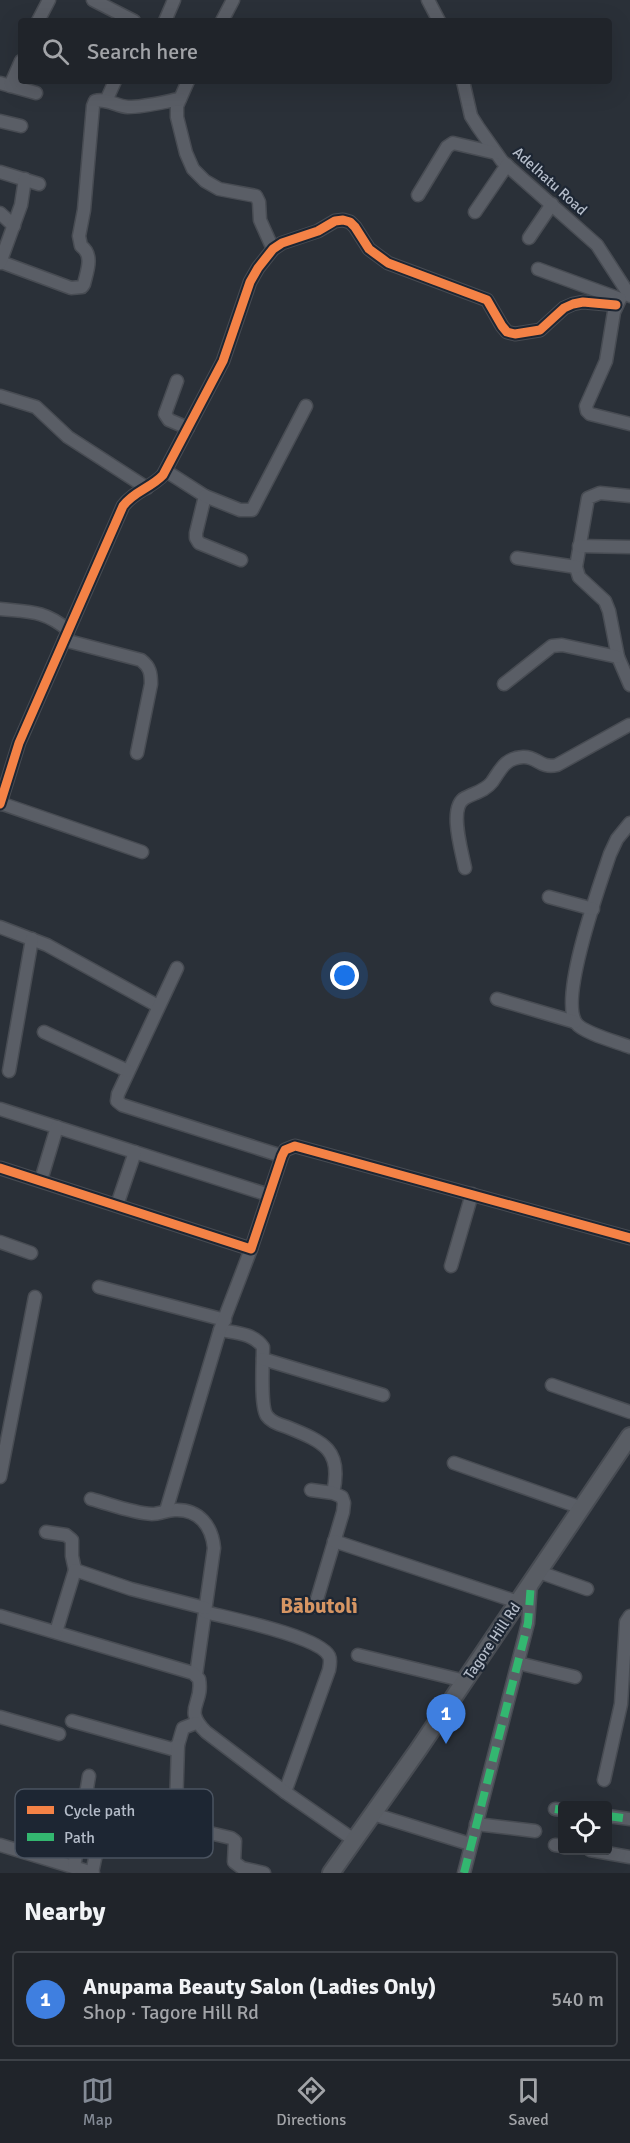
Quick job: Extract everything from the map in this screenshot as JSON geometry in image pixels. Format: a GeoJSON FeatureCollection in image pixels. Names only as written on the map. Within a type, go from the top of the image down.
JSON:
{"type":"FeatureCollection","features":[{"type":"Feature","properties":{"kind":"main road","name":"Tagore Hill Rd"},"geometry":{"type":"LineString","coordinates":[[331,1873],[465,1681],[630,1437]]}},
{"type":"Feature","properties":{"kind":"street"},"geometry":{"type":"LineString","coordinates":[[39,18],[48,0]]}},
{"type":"Feature","properties":{"kind":"street"},"geometry":{"type":"LineString","coordinates":[[93,0],[128,18]]}},
{"type":"Feature","properties":{"kind":"street"},"geometry":{"type":"LineString","coordinates":[[166,18],[174,0]]}},
{"type":"Feature","properties":{"kind":"street"},"geometry":{"type":"LineString","coordinates":[[224,18],[233,0]]}},
{"type":"Feature","properties":{"kind":"street"},"geometry":{"type":"LineString","coordinates":[[428,0],[437,18]]}},
{"type":"Feature","properties":{"kind":"street"},"geometry":{"type":"LineString","coordinates":[[18,65],[5,84],[36,93]]}},
{"type":"Feature","properties":{"kind":"street"},"geometry":{"type":"LineString","coordinates":[[106,101],[114,84]]}},
{"type":"Feature","properties":{"kind":"street"},"geometry":{"type":"LineString","coordinates":[[187,84],[180,99],[177,117],[186,153],[194,169],[205,181],[219,189],[256,196],[259,202],[260,220],[273,249]]}},
{"type":"Feature","properties":{"kind":"street","name":"Adelhatu Road"},"geometry":{"type":"LineString","coordinates":[[464,84],[471,116],[496,153],[597,245],[623,298]]}},
{"type":"Feature","properties":{"kind":"street"},"geometry":{"type":"LineString","coordinates":[[25,179],[23,198],[0,263],[70,288],[82,288],[89,255],[87,250],[81,246],[79,236],[84,210],[95,101],[106,101],[131,107],[180,99]]}},
{"type":"Feature","properties":{"kind":"street"},"geometry":{"type":"LineString","coordinates":[[0,121],[21,126]]}},
{"type":"Feature","properties":{"kind":"street"},"geometry":{"type":"LineString","coordinates":[[418,195],[447,147],[453,142],[496,153]]}},
{"type":"Feature","properties":{"kind":"street"},"geometry":{"type":"LineString","coordinates":[[475,212],[507,165]]}},
{"type":"Feature","properties":{"kind":"street"},"geometry":{"type":"LineString","coordinates":[[0,172],[39,184]]}},
{"type":"Feature","properties":{"kind":"street"},"geometry":{"type":"LineString","coordinates":[[529,238],[552,204]]}},
{"type":"Feature","properties":{"kind":"street"},"geometry":{"type":"LineString","coordinates":[[0,213],[14,226]]}},
{"type":"Feature","properties":{"kind":"street"},"geometry":{"type":"LineString","coordinates":[[142,852],[0,804],[19,743],[123,506],[130,497],[156,482],[166,471],[223,361],[254,275],[266,256],[282,243],[318,231],[335,221],[350,222],[369,249],[388,263],[487,300],[502,326],[507,332],[515,334],[540,330],[564,308],[573,304],[623,298]]}},
{"type":"Feature","properties":{"kind":"street"},"geometry":{"type":"LineString","coordinates":[[538,269],[623,298]]}},
{"type":"Feature","properties":{"kind":"street"},"geometry":{"type":"LineString","coordinates":[[623,298],[606,361],[586,406],[590,414],[630,424]]}},
{"type":"Feature","properties":{"kind":"street"},"geometry":{"type":"LineString","coordinates":[[177,381],[165,414],[169,420],[188,428]]}},
{"type":"Feature","properties":{"kind":"street"},"geometry":{"type":"LineString","coordinates":[[0,396],[36,407],[68,437],[147,488]]}},
{"type":"Feature","properties":{"kind":"street"},"geometry":{"type":"LineString","coordinates":[[166,471],[205,496],[240,510],[252,510],[306,406]]}},
{"type":"Feature","properties":{"kind":"street"},"geometry":{"type":"LineString","coordinates":[[630,496],[600,493],[588,498],[576,567],[579,577],[605,601],[618,657],[630,685]]}},
{"type":"Feature","properties":{"kind":"street"},"geometry":{"type":"LineString","coordinates":[[205,496],[196,538],[199,543],[241,560]]}},
{"type":"Feature","properties":{"kind":"street"},"geometry":{"type":"LineString","coordinates":[[579,546],[630,547]]}},
{"type":"Feature","properties":{"kind":"street"},"geometry":{"type":"LineString","coordinates":[[517,558],[576,567]]}},
{"type":"Feature","properties":{"kind":"street"},"geometry":{"type":"LineString","coordinates":[[0,609],[44,614],[55,619],[66,635],[141,660],[148,666],[151,673],[151,684],[137,753]]}},
{"type":"Feature","properties":{"kind":"street"},"geometry":{"type":"LineString","coordinates":[[504,684],[552,646],[562,645],[618,657]]}},
{"type":"Feature","properties":{"kind":"street"},"geometry":{"type":"LineString","coordinates":[[630,719],[630,739]]}},
{"type":"Feature","properties":{"kind":"street"},"geometry":{"type":"LineString","coordinates":[[465,868],[456,820],[457,808],[461,800],[486,788],[499,768],[510,760],[529,757],[543,766],[557,765],[629,725]]}},
{"type":"Feature","properties":{"kind":"street"},"geometry":{"type":"LineString","coordinates":[[575,1022],[572,1001],[576,967],[610,854],[617,839],[630,823]]}},
{"type":"Feature","properties":{"kind":"street"},"geometry":{"type":"LineString","coordinates":[[549,897],[593,909]]}},
{"type":"Feature","properties":{"kind":"street"},"geometry":{"type":"LineString","coordinates":[[0,927],[60,952],[158,1006]]}},
{"type":"Feature","properties":{"kind":"street"},"geometry":{"type":"LineString","coordinates":[[9,1071],[32,939]]}},
{"type":"Feature","properties":{"kind":"street"},"geometry":{"type":"LineString","coordinates":[[177,968],[128,1071],[117,1101],[122,1105],[282,1156]]}},
{"type":"Feature","properties":{"kind":"street"},"geometry":{"type":"LineString","coordinates":[[497,999],[575,1022],[582,1029],[630,1047]]}},
{"type":"Feature","properties":{"kind":"street"},"geometry":{"type":"LineString","coordinates":[[44,1032],[128,1071]]}},
{"type":"Feature","properties":{"kind":"street"},"geometry":{"type":"LineString","coordinates":[[0,1109],[269,1195]]}},
{"type":"Feature","properties":{"kind":"street"},"geometry":{"type":"LineString","coordinates":[[41,1180],[57,1127]]}},
{"type":"Feature","properties":{"kind":"street"},"geometry":{"type":"LineString","coordinates":[[166,1511],[222,1325],[285,1150],[295,1146],[305,1148],[630,1238]]}},
{"type":"Feature","properties":{"kind":"street"},"geometry":{"type":"LineString","coordinates":[[117,1205],[135,1152]]}},
{"type":"Feature","properties":{"kind":"street"},"geometry":{"type":"LineString","coordinates":[[0,1168],[251,1248]]}},
{"type":"Feature","properties":{"kind":"street"},"geometry":{"type":"LineString","coordinates":[[451,1266],[472,1194]]}},
{"type":"Feature","properties":{"kind":"street"},"geometry":{"type":"LineString","coordinates":[[0,1242],[31,1253]]}},
{"type":"Feature","properties":{"kind":"street"},"geometry":{"type":"LineString","coordinates":[[99,1287],[222,1325],[258,1340],[263,1347],[263,1407],[267,1416],[275,1423],[310,1437],[331,1454],[337,1476],[333,1493]]}},
{"type":"Feature","properties":{"kind":"street"},"geometry":{"type":"LineString","coordinates":[[0,1477],[35,1297]]}},
{"type":"Feature","properties":{"kind":"street"},"geometry":{"type":"LineString","coordinates":[[263,1359],[383,1395]]}},
{"type":"Feature","properties":{"kind":"street"},"geometry":{"type":"LineString","coordinates":[[552,1385],[630,1412]]}},
{"type":"Feature","properties":{"kind":"street"},"geometry":{"type":"LineString","coordinates":[[453,1463],[582,1508]]}},
{"type":"Feature","properties":{"kind":"street"},"geometry":{"type":"LineString","coordinates":[[311,1490],[333,1493],[342,1497],[344,1503],[315,1606]]}},
{"type":"Feature","properties":{"kind":"street"},"geometry":{"type":"LineString","coordinates":[[91,1499],[143,1513],[158,1514],[166,1511],[186,1510],[206,1523],[213,1535],[214,1548],[196,1675]]}},
{"type":"Feature","properties":{"kind":"street"},"geometry":{"type":"LineString","coordinates":[[46,1532],[66,1535],[72,1540],[75,1570],[56,1632]]}},
{"type":"Feature","properties":{"kind":"street"},"geometry":{"type":"LineString","coordinates":[[334,1541],[518,1602]]}},
{"type":"Feature","properties":{"kind":"street"},"geometry":{"type":"LineString","coordinates":[[75,1570],[131,1589],[304,1639],[328,1654],[329,1670],[285,1792]]}},
{"type":"Feature","properties":{"kind":"street"},"geometry":{"type":"LineString","coordinates":[[464,1873],[528,1623],[535,1578],[587,1589]]}},
{"type":"Feature","properties":{"kind":"street"},"geometry":{"type":"LineString","coordinates":[[0,1616],[196,1675],[200,1679],[201,1688],[194,1711],[196,1723],[285,1792],[354,1840]]}},
{"type":"Feature","properties":{"kind":"street"},"geometry":{"type":"LineString","coordinates":[[604,1780],[624,1714],[626,1622],[630,1616]]}},
{"type":"Feature","properties":{"kind":"street"},"geometry":{"type":"LineString","coordinates":[[358,1654],[465,1681]]}},
{"type":"Feature","properties":{"kind":"street"},"geometry":{"type":"LineString","coordinates":[[518,1663],[575,1677]]}},
{"type":"Feature","properties":{"kind":"street"},"geometry":{"type":"LineString","coordinates":[[0,1717],[59,1734]]}},
{"type":"Feature","properties":{"kind":"street"},"geometry":{"type":"LineString","coordinates":[[72,1721],[166,1749],[172,1749],[178,1745]]}},
{"type":"Feature","properties":{"kind":"street"},"geometry":{"type":"LineString","coordinates":[[177,1789],[178,1745],[183,1728],[196,1723]]}},
{"type":"Feature","properties":{"kind":"street"},"geometry":{"type":"LineString","coordinates":[[89,1789],[90,1776]]}},
{"type":"Feature","properties":{"kind":"street"},"geometry":{"type":"LineString","coordinates":[[372,1815],[470,1844]]}},
{"type":"Feature","properties":{"kind":"street"},"geometry":{"type":"LineString","coordinates":[[612,1817],[630,1819]]}},
{"type":"Feature","properties":{"kind":"street"},"geometry":{"type":"LineString","coordinates":[[476,1824],[534,1831]]}},
{"type":"Feature","properties":{"kind":"street"},"geometry":{"type":"LineString","coordinates":[[213,1834],[235,1841],[234,1862],[237,1865],[264,1873]]}},
{"type":"Feature","properties":{"kind":"street"},"geometry":{"type":"LineString","coordinates":[[0,1845],[15,1850]]}},
{"type":"Feature","properties":{"kind":"street"},"geometry":{"type":"LineString","coordinates":[[612,1854],[630,1857]]}},
{"type":"Feature","properties":{"kind":"street"},"geometry":{"type":"LineString","coordinates":[[42,1858],[84,1871]]}},
{"type":"Feature","properties":{"kind":"marked path"},"geometry":{"type":"LineString","coordinates":[[464,1873],[528,1623],[531,1583]]}},
{"type":"Feature","properties":{"kind":"marked path"},"geometry":{"type":"LineString","coordinates":[[612,1817],[630,1819]]}},
{"type":"Feature","properties":{"kind":"cycle path"},"geometry":{"type":"LineString","coordinates":[[0,804],[19,743],[123,506],[163,475],[223,361],[250,282],[273,249],[282,243],[318,231],[335,221],[350,222],[369,249],[388,263],[487,300],[502,326],[507,332],[515,334],[540,330],[564,308],[573,304],[583,302],[616,305]]}},
{"type":"Feature","properties":{"kind":"cycle path"},"geometry":{"type":"LineString","coordinates":[[0,1168],[251,1249],[282,1156],[285,1150],[295,1146],[630,1238]]}},
{"type":"Feature","properties":{"kind":"place","name":"Anupama Beauty Salon (Ladies Only)"},"geometry":{"type":"Point","coordinates":[446,1744]}},
{"type":"Feature","properties":{"kind":"district","name":"Bābutoli"},"geometry":{"type":"Point","coordinates":[319,1606]}}]}
